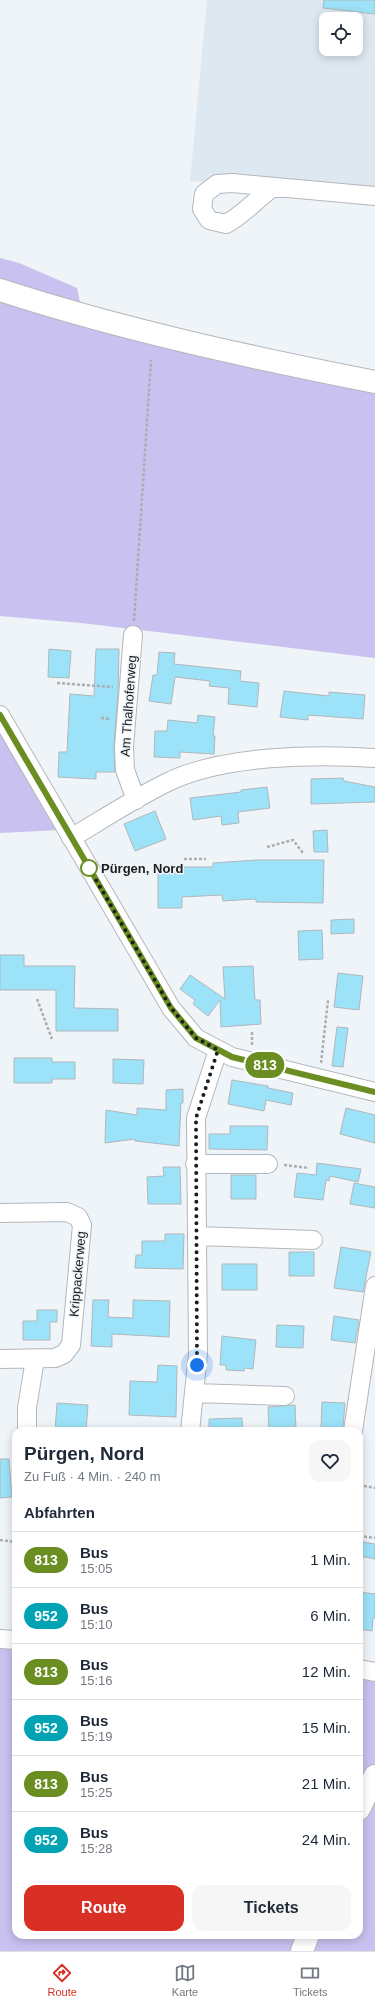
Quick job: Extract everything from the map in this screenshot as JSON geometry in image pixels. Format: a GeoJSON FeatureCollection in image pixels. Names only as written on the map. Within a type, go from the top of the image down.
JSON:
{"type":"FeatureCollection","features":[{"type":"Feature","properties":{"kind":"main road"},"geometry":{"type":"LineString","coordinates":[[0,290],[123,326],[251,357],[375,382]]}},
{"type":"Feature","properties":{"kind":"main road"},"geometry":{"type":"LineString","coordinates":[[363,1801],[375,1776]]}},
{"type":"Feature","properties":{"kind":"main road"},"geometry":{"type":"LineString","coordinates":[[302,1951],[306,1939]]}},
{"type":"Feature","properties":{"kind":"street"},"geometry":{"type":"LineString","coordinates":[[273,187],[375,196]]}},
{"type":"Feature","properties":{"kind":"street","name":"Am Thalhoferweg"},"geometry":{"type":"LineString","coordinates":[[133,635],[124,747],[125,770],[136,800]]}},
{"type":"Feature","properties":{"kind":"street"},"geometry":{"type":"LineString","coordinates":[[0,715],[171,1008],[196,1038],[232,1057],[375,1092]]}},
{"type":"Feature","properties":{"kind":"street"},"geometry":{"type":"LineString","coordinates":[[71,838],[169,781],[199,770],[280,757],[375,758]]}},
{"type":"Feature","properties":{"kind":"street"},"geometry":{"type":"LineString","coordinates":[[190,1427],[198,1354],[195,1164],[196,1118],[218,1050]]}},
{"type":"Feature","properties":{"kind":"street"},"geometry":{"type":"LineString","coordinates":[[195,1164],[268,1164]]}},
{"type":"Feature","properties":{"kind":"street","name":"Krippackerweg"},"geometry":{"type":"LineString","coordinates":[[0,1213],[67,1212],[78,1217],[82,1225],[71,1346],[64,1354],[55,1358],[0,1359]]}},
{"type":"Feature","properties":{"kind":"street"},"geometry":{"type":"LineString","coordinates":[[197,1236],[313,1240]]}},
{"type":"Feature","properties":{"kind":"street"},"geometry":{"type":"LineString","coordinates":[[354,1427],[375,1286]]}},
{"type":"Feature","properties":{"kind":"street"},"geometry":{"type":"LineString","coordinates":[[27,1427],[27,1408],[35,1359]]}},
{"type":"Feature","properties":{"kind":"street"},"geometry":{"type":"LineString","coordinates":[[194,1393],[285,1396]]}},
{"type":"Feature","properties":{"kind":"street"},"geometry":{"type":"LineString","coordinates":[[363,1670],[375,1672]]}},
{"type":"Feature","properties":{"kind":"path"},"geometry":{"type":"LineString","coordinates":[[133,635],[151,360]]}},
{"type":"Feature","properties":{"kind":"path"},"geometry":{"type":"LineString","coordinates":[[57,683],[129,688]]}},
{"type":"Feature","properties":{"kind":"path"},"geometry":{"type":"LineString","coordinates":[[267,847],[293,840],[303,853]]}},
{"type":"Feature","properties":{"kind":"path"},"geometry":{"type":"LineString","coordinates":[[184,859],[206,859]]}},
{"type":"Feature","properties":{"kind":"path"},"geometry":{"type":"LineString","coordinates":[[37,999],[52,1039]]}},
{"type":"Feature","properties":{"kind":"path"},"geometry":{"type":"LineString","coordinates":[[320,1078],[328,1000]]}},
{"type":"Feature","properties":{"kind":"path"},"geometry":{"type":"LineString","coordinates":[[268,1164],[309,1168]]}},
{"type":"Feature","properties":{"kind":"path"},"geometry":{"type":"LineString","coordinates":[[363,1486],[375,1488]]}},
{"type":"Feature","properties":{"kind":"path"},"geometry":{"type":"LineString","coordinates":[[363,1536],[375,1538]]}},
{"type":"Feature","properties":{"kind":"path"},"geometry":{"type":"LineString","coordinates":[[0,1540],[12,1542]]}},
{"type":"Feature","properties":{"kind":"shaded area"},"geometry":{"type":"Polygon","coordinates":[[[207,0],[375,0],[375,194],[190,181],[207,0]]]}},
{"type":"Feature","properties":{"kind":"shaded area"},"geometry":{"type":"Polygon","coordinates":[[[0,258],[19,263],[77,288],[81,307],[0,281],[0,258]]]}},
{"type":"Feature","properties":{"kind":"shaded area"},"geometry":{"type":"Polygon","coordinates":[[[0,297],[375,387],[375,658],[81,623],[0,616],[0,297]]]}},
{"type":"Feature","properties":{"kind":"shaded area"},"geometry":{"type":"Polygon","coordinates":[[[0,723],[60,830],[0,833],[0,723]]]}},
{"type":"Feature","properties":{"kind":"shaded area"},"geometry":{"type":"Polygon","coordinates":[[[0,1646],[12,1647],[12,1939],[363,1939],[363,1674],[375,1676],[375,1951],[0,1951],[0,1646]]]}},
{"type":"Feature","properties":{"kind":"building"},"geometry":{"type":"Polygon","coordinates":[[[324,0],[375,0],[375,14],[323,8],[324,0]]]}},
{"type":"Feature","properties":{"kind":"building"},"geometry":{"type":"Polygon","coordinates":[[[49,649],[71,651],[69,678],[48,677],[49,649]]]}},
{"type":"Feature","properties":{"kind":"building"},"geometry":{"type":"Polygon","coordinates":[[[96,649],[119,649],[118,693],[114,746],[115,772],[96,772],[96,779],[58,777],[59,752],[67,752],[70,694],[94,696],[96,649]]]}},
{"type":"Feature","properties":{"kind":"building"},"geometry":{"type":"Polygon","coordinates":[[[159,652],[175,653],[174,664],[241,671],[240,681],[259,683],[257,707],[228,704],[229,688],[209,686],[210,681],[175,677],[171,704],[149,701],[153,675],[157,675],[159,652]]]}},
{"type":"Feature","properties":{"kind":"building"},"geometry":{"type":"Polygon","coordinates":[[[284,691],[329,696],[329,692],[365,695],[363,719],[308,715],[308,720],[280,717],[284,691]]]}},
{"type":"Feature","properties":{"kind":"building"},"geometry":{"type":"Polygon","coordinates":[[[198,715],[215,717],[213,736],[215,736],[214,754],[180,752],[180,758],[154,757],[155,731],[167,731],[168,720],[197,723],[198,715]]]}},
{"type":"Feature","properties":{"kind":"building"},"geometry":{"type":"Polygon","coordinates":[[[343,778],[344,781],[375,787],[375,802],[311,804],[311,779],[343,778]]]}},
{"type":"Feature","properties":{"kind":"building"},"geometry":{"type":"Polygon","coordinates":[[[267,787],[270,808],[238,812],[239,823],[222,825],[221,816],[193,820],[190,798],[241,792],[241,790],[267,787]]]}},
{"type":"Feature","properties":{"kind":"building"},"geometry":{"type":"Polygon","coordinates":[[[155,811],[166,839],[135,851],[124,824],[155,811]]]}},
{"type":"Feature","properties":{"kind":"building"},"geometry":{"type":"Polygon","coordinates":[[[327,830],[328,852],[314,852],[313,831],[327,830]]]}},
{"type":"Feature","properties":{"kind":"building"},"geometry":{"type":"Polygon","coordinates":[[[256,860],[324,860],[323,903],[256,902],[256,899],[223,901],[222,895],[182,897],[182,908],[158,908],[158,873],[182,873],[182,867],[213,867],[213,863],[256,860]]]}},
{"type":"Feature","properties":{"kind":"building"},"geometry":{"type":"Polygon","coordinates":[[[354,919],[354,933],[331,934],[331,920],[354,919]]]}},
{"type":"Feature","properties":{"kind":"building"},"geometry":{"type":"Polygon","coordinates":[[[322,930],[323,959],[299,960],[298,931],[322,930]]]}},
{"type":"Feature","properties":{"kind":"building"},"geometry":{"type":"Polygon","coordinates":[[[0,955],[24,955],[24,966],[75,966],[74,1008],[118,1009],[118,1031],[56,1031],[56,990],[0,990],[0,955]]]}},
{"type":"Feature","properties":{"kind":"building"},"geometry":{"type":"Polygon","coordinates":[[[253,966],[255,1000],[260,1000],[261,1024],[221,1027],[220,1000],[208,1016],[193,1004],[195,1000],[180,989],[190,975],[225,999],[223,967],[253,966]]]}},
{"type":"Feature","properties":{"kind":"building"},"geometry":{"type":"Polygon","coordinates":[[[338,973],[363,976],[359,1010],[334,1007],[338,973]]]}},
{"type":"Feature","properties":{"kind":"building"},"geometry":{"type":"Polygon","coordinates":[[[337,1027],[348,1028],[343,1067],[332,1066],[337,1027]]]}},
{"type":"Feature","properties":{"kind":"building"},"geometry":{"type":"Polygon","coordinates":[[[14,1058],[52,1058],[52,1062],[75,1062],[75,1079],[52,1079],[52,1083],[14,1083],[14,1058]]]}},
{"type":"Feature","properties":{"kind":"building"},"geometry":{"type":"Polygon","coordinates":[[[113,1059],[144,1060],[143,1084],[113,1083],[113,1059]]]}},
{"type":"Feature","properties":{"kind":"building"},"geometry":{"type":"Polygon","coordinates":[[[232,1080],[268,1086],[268,1088],[293,1093],[291,1105],[266,1100],[264,1111],[228,1104],[232,1080]]]}},
{"type":"Feature","properties":{"kind":"building"},"geometry":{"type":"Polygon","coordinates":[[[183,1089],[179,1146],[135,1141],[135,1139],[105,1143],[106,1110],[137,1115],[137,1108],[166,1110],[166,1090],[183,1089]]]}},
{"type":"Feature","properties":{"kind":"building"},"geometry":{"type":"Polygon","coordinates":[[[346,1108],[375,1115],[375,1143],[340,1134],[346,1108]]]}},
{"type":"Feature","properties":{"kind":"building"},"geometry":{"type":"Polygon","coordinates":[[[230,1126],[268,1126],[267,1150],[209,1149],[209,1134],[230,1134],[230,1126]]]}},
{"type":"Feature","properties":{"kind":"building"},"geometry":{"type":"Polygon","coordinates":[[[317,1163],[361,1169],[358,1182],[330,1176],[329,1181],[326,1180],[323,1200],[294,1197],[297,1173],[316,1175],[317,1163]]]}},
{"type":"Feature","properties":{"kind":"building"},"geometry":{"type":"Polygon","coordinates":[[[163,1167],[180,1167],[181,1204],[148,1204],[147,1177],[164,1176],[163,1167]]]}},
{"type":"Feature","properties":{"kind":"building"},"geometry":{"type":"Polygon","coordinates":[[[231,1175],[256,1175],[256,1199],[231,1199],[231,1175]]]}},
{"type":"Feature","properties":{"kind":"building"},"geometry":{"type":"Polygon","coordinates":[[[354,1183],[375,1187],[375,1208],[350,1204],[354,1183]]]}},
{"type":"Feature","properties":{"kind":"building"},"geometry":{"type":"Polygon","coordinates":[[[165,1234],[184,1234],[183,1269],[135,1268],[136,1255],[142,1255],[142,1241],[165,1241],[165,1234]]]}},
{"type":"Feature","properties":{"kind":"building"},"geometry":{"type":"Polygon","coordinates":[[[341,1247],[371,1252],[363,1292],[334,1288],[341,1247]]]}},
{"type":"Feature","properties":{"kind":"building"},"geometry":{"type":"Polygon","coordinates":[[[289,1252],[314,1252],[314,1276],[289,1276],[289,1252]]]}},
{"type":"Feature","properties":{"kind":"building"},"geometry":{"type":"Polygon","coordinates":[[[222,1264],[257,1264],[257,1290],[222,1290],[222,1264]]]}},
{"type":"Feature","properties":{"kind":"building"},"geometry":{"type":"Polygon","coordinates":[[[93,1300],[109,1300],[108,1317],[133,1318],[133,1300],[170,1301],[169,1337],[112,1334],[112,1347],[91,1346],[93,1300]]]}},
{"type":"Feature","properties":{"kind":"building"},"geometry":{"type":"Polygon","coordinates":[[[37,1310],[57,1310],[57,1322],[50,1322],[50,1340],[23,1340],[23,1321],[37,1321],[37,1310]]]}},
{"type":"Feature","properties":{"kind":"building"},"geometry":{"type":"Polygon","coordinates":[[[334,1316],[359,1320],[355,1343],[331,1340],[334,1316]]]}},
{"type":"Feature","properties":{"kind":"building"},"geometry":{"type":"Polygon","coordinates":[[[277,1325],[304,1326],[303,1348],[276,1347],[277,1325]]]}},
{"type":"Feature","properties":{"kind":"building"},"geometry":{"type":"Polygon","coordinates":[[[222,1336],[256,1340],[253,1369],[245,1368],[244,1371],[226,1370],[226,1365],[220,1365],[222,1336]]]}},
{"type":"Feature","properties":{"kind":"building"},"geometry":{"type":"Polygon","coordinates":[[[158,1365],[177,1366],[176,1417],[129,1415],[130,1381],[157,1382],[158,1365]]]}},
{"type":"Feature","properties":{"kind":"building"},"geometry":{"type":"Polygon","coordinates":[[[322,1402],[345,1403],[343,1427],[321,1427],[322,1402]]]}},
{"type":"Feature","properties":{"kind":"building"},"geometry":{"type":"Polygon","coordinates":[[[57,1403],[88,1405],[86,1427],[55,1427],[57,1403]]]}},
{"type":"Feature","properties":{"kind":"building"},"geometry":{"type":"Polygon","coordinates":[[[295,1405],[296,1427],[269,1427],[268,1407],[295,1405]]]}},
{"type":"Feature","properties":{"kind":"building"},"geometry":{"type":"Polygon","coordinates":[[[242,1418],[243,1427],[209,1427],[209,1419],[242,1418]]]}},
{"type":"Feature","properties":{"kind":"building"},"geometry":{"type":"Polygon","coordinates":[[[0,1459],[9,1459],[12,1497],[0,1498],[0,1459]]]}},
{"type":"Feature","properties":{"kind":"building"},"geometry":{"type":"Polygon","coordinates":[[[363,1542],[375,1544],[375,1559],[363,1557],[363,1542]]]}},
{"type":"Feature","properties":{"kind":"building"},"geometry":{"type":"Polygon","coordinates":[[[363,1592],[375,1594],[375,1618],[373,1618],[372,1631],[363,1630],[363,1592]]]}},
{"type":"Feature","properties":{"kind":"bus line","name":"813"},"geometry":{"type":"LineString","coordinates":[[0,715],[171,1008],[196,1038],[232,1057],[370,1089],[375,1092]]}},
{"type":"Feature","properties":{"kind":"place","name":"Pürgen, Nord"},"geometry":{"type":"Point","coordinates":[89,868]}},
{"type":"Feature","properties":{"kind":"route"},"geometry":{"type":"LineString","coordinates":[[89,868],[171,1008],[196,1038],[218,1050],[196,1118],[197,1365]]}}]}
